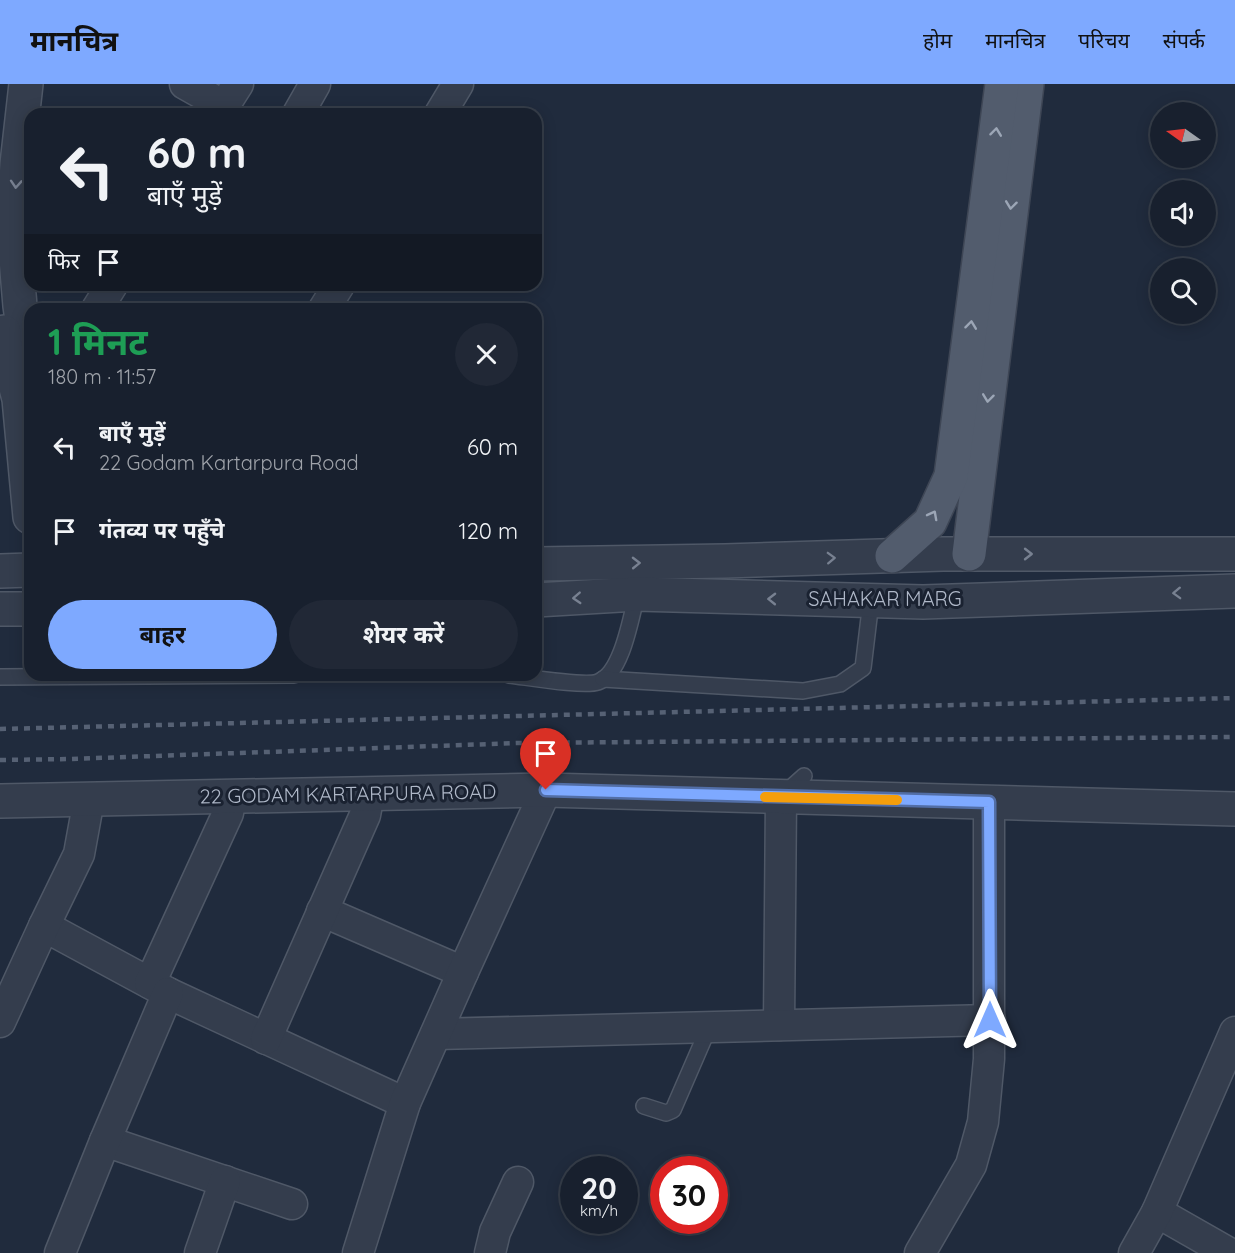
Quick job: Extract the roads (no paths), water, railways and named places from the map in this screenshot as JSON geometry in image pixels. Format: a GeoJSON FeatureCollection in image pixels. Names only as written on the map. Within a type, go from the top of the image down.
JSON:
{"type":"FeatureCollection","features":[{"type":"Feature","properties":{"kind":"main road"},"geometry":{"type":"LineString","coordinates":[[892,556],[930,522],[951,476],[1002,84]]}},
{"type":"Feature","properties":{"kind":"main road"},"geometry":{"type":"LineString","coordinates":[[969,554],[1027,84]]}},
{"type":"Feature","properties":{"kind":"street"},"geometry":{"type":"LineString","coordinates":[[3,84],[20,306],[15,346]]}},
{"type":"Feature","properties":{"kind":"street"},"geometry":{"type":"LineString","coordinates":[[7,137],[26,84]]}},
{"type":"Feature","properties":{"kind":"street"},"geometry":{"type":"LineString","coordinates":[[185,84],[230,104]]}},
{"type":"Feature","properties":{"kind":"street"},"geometry":{"type":"LineString","coordinates":[[301,108],[315,84]]}},
{"type":"Feature","properties":{"kind":"street"},"geometry":{"type":"LineString","coordinates":[[444,108],[458,84]]}},
{"type":"Feature","properties":{"kind":"street"},"geometry":{"type":"LineString","coordinates":[[0,277],[15,346],[24,453]]}},
{"type":"Feature","properties":{"kind":"street","name":"SAHAKAR MARG"},"geometry":{"type":"LineString","coordinates":[[542,564],[969,554],[1235,554]]}},
{"type":"Feature","properties":{"kind":"street"},"geometry":{"type":"LineString","coordinates":[[0,571],[24,570]]}},
{"type":"Feature","properties":{"kind":"street","name":"SAHAKAR MARG"},"geometry":{"type":"LineString","coordinates":[[542,600],[636,594],[923,602],[1235,591]]}},
{"type":"Feature","properties":{"kind":"street"},"geometry":{"type":"LineString","coordinates":[[0,609],[24,609]]}},
{"type":"Feature","properties":{"kind":"street"},"geometry":{"type":"LineString","coordinates":[[779,1025],[792,787]]}},
{"type":"Feature","properties":{"kind":"street","name":"22 GODAM KARTARPURA ROAD"},"geometry":{"type":"LineString","coordinates":[[0,801],[792,787],[989,802],[1235,809]]}},
{"type":"Feature","properties":{"kind":"street"},"geometry":{"type":"LineString","coordinates":[[358,1253],[405,1103],[546,790]]}},
{"type":"Feature","properties":{"kind":"street"},"geometry":{"type":"LineString","coordinates":[[266,1039],[365,815],[369,794]]}},
{"type":"Feature","properties":{"kind":"street"},"geometry":{"type":"LineString","coordinates":[[60,1253],[105,1142],[159,988],[228,813],[231,796]]}},
{"type":"Feature","properties":{"kind":"street"},"geometry":{"type":"LineString","coordinates":[[0,1022],[79,854],[89,799]]}},
{"type":"Feature","properties":{"kind":"street"},"geometry":{"type":"LineString","coordinates":[[920,1253],[971,1165],[984,1122],[990,1020],[989,802]]}},
{"type":"Feature","properties":{"kind":"street"},"geometry":{"type":"LineString","coordinates":[[322,911],[463,972]]}},
{"type":"Feature","properties":{"kind":"street"},"geometry":{"type":"LineString","coordinates":[[44,926],[159,988],[405,1103]]}},
{"type":"Feature","properties":{"kind":"street"},"geometry":{"type":"LineString","coordinates":[[436,1034],[990,1020]]}},
{"type":"Feature","properties":{"kind":"street"},"geometry":{"type":"LineString","coordinates":[[1134,1253],[1157,1212],[1235,1032]]}},
{"type":"Feature","properties":{"kind":"street"},"geometry":{"type":"LineString","coordinates":[[105,1142],[292,1204]]}},
{"type":"Feature","properties":{"kind":"street"},"geometry":{"type":"LineString","coordinates":[[200,1253],[225,1181]]}},
{"type":"Feature","properties":{"kind":"street"},"geometry":{"type":"LineString","coordinates":[[490,1253],[495,1232],[518,1182]]}},
{"type":"Feature","properties":{"kind":"street"},"geometry":{"type":"LineString","coordinates":[[1157,1212],[1229,1253]]}},
{"type":"Feature","properties":{"kind":"lane"},"geometry":{"type":"LineString","coordinates":[[542,678],[588,683],[603,679],[615,667],[620,655],[636,594]]}},
{"type":"Feature","properties":{"kind":"lane"},"geometry":{"type":"LineString","coordinates":[[603,679],[804,691],[840,684],[863,668],[871,601]]}},
{"type":"Feature","properties":{"kind":"lane"},"geometry":{"type":"LineString","coordinates":[[0,677],[24,677]]}},
{"type":"Feature","properties":{"kind":"lane"},"geometry":{"type":"LineString","coordinates":[[644,1106],[666,1113],[673,1110],[709,1027]]}},
{"type":"Feature","properties":{"kind":"railway"},"geometry":{"type":"LineString","coordinates":[[0,729],[1235,698]]}},
{"type":"Feature","properties":{"kind":"railway"},"geometry":{"type":"LineString","coordinates":[[0,760],[519,743],[1235,737]]}}]}
